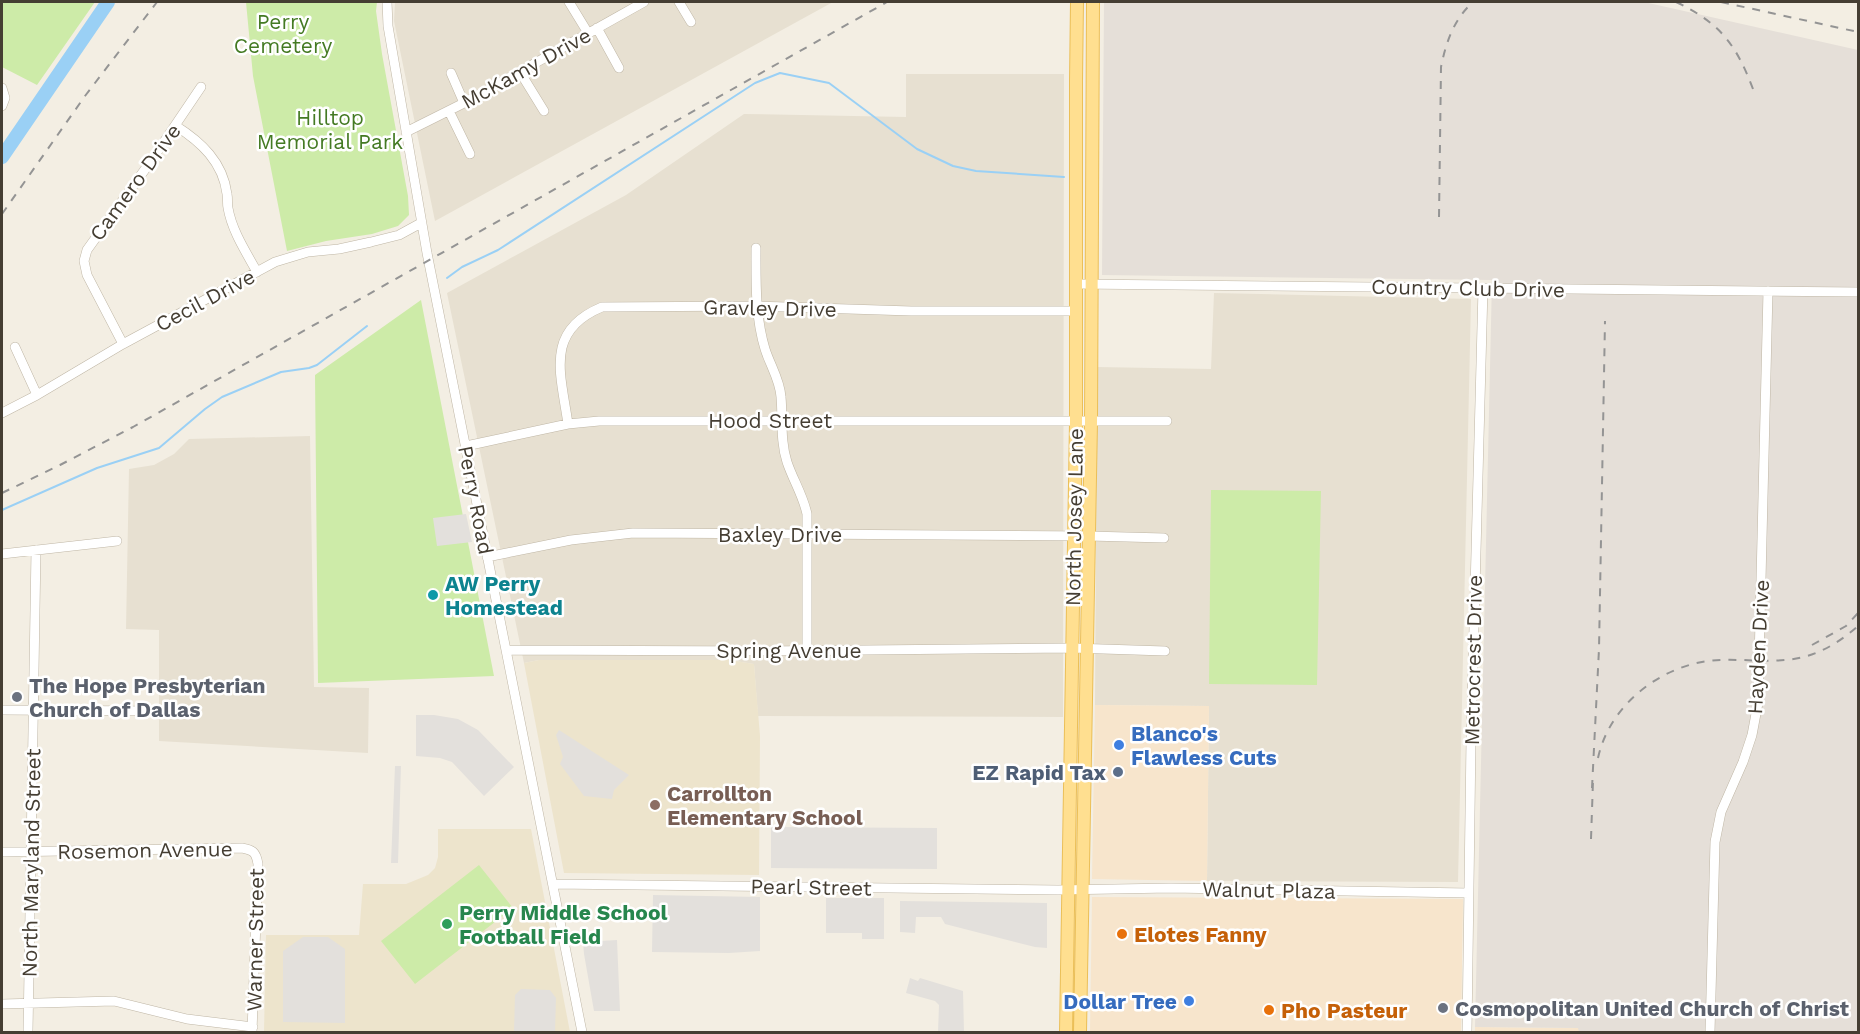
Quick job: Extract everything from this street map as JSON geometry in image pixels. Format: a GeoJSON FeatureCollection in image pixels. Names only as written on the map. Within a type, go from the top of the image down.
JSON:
{"type":"FeatureCollection","features":[{"type":"Feature","properties":{"kind":"main road","name":"North Josey Lane"},"geometry":{"type":"LineString","coordinates":[[1066,1032],[1076,422],[1077,2]]}},
{"type":"Feature","properties":{"kind":"main road","name":"North Josey Lane"},"geometry":{"type":"LineString","coordinates":[[1080,1032],[1091,422],[1093,2]]}},
{"type":"Feature","properties":{"kind":"street","name":"Perry Road"},"geometry":{"type":"LineString","coordinates":[[387,2],[388,26],[421,223],[582,1032]]}},
{"type":"Feature","properties":{"kind":"street"},"geometry":{"type":"LineString","coordinates":[[569,2],[588,33]]}},
{"type":"Feature","properties":{"kind":"street","name":"McKamy Drive"},"geometry":{"type":"LineString","coordinates":[[406,132],[464,103],[644,2]]}},
{"type":"Feature","properties":{"kind":"street"},"geometry":{"type":"LineString","coordinates":[[680,2],[691,22]]}},
{"type":"Feature","properties":{"kind":"street"},"geometry":{"type":"LineString","coordinates":[[597,28],[619,68]]}},
{"type":"Feature","properties":{"kind":"street"},"geometry":{"type":"LineString","coordinates":[[451,72],[464,103]]}},
{"type":"Feature","properties":{"kind":"street"},"geometry":{"type":"LineString","coordinates":[[520,72],[544,111]]}},
{"type":"Feature","properties":{"kind":"street","name":"Camero Drive"},"geometry":{"type":"LineString","coordinates":[[123,344],[87,274],[84,261],[87,250],[176,126],[201,87]]}},
{"type":"Feature","properties":{"kind":"street"},"geometry":{"type":"LineString","coordinates":[[2,88],[4,98],[2,106]]}},
{"type":"Feature","properties":{"kind":"street"},"geometry":{"type":"LineString","coordinates":[[449,111],[470,153]]}},
{"type":"Feature","properties":{"kind":"street"},"geometry":{"type":"LineString","coordinates":[[176,126],[196,139],[209,152],[223,179],[227,208],[238,239],[257,272]]}},
{"type":"Feature","properties":{"kind":"street","name":"Cecil Drive"},"geometry":{"type":"LineString","coordinates":[[2,412],[37,395],[123,344],[275,262],[308,252],[339,249],[371,242],[399,234],[421,223]]}},
{"type":"Feature","properties":{"kind":"street"},"geometry":{"type":"LineString","coordinates":[[756,248],[756,306],[765,350],[780,389],[783,445],[788,463],[805,502],[807,514],[807,650]]}},
{"type":"Feature","properties":{"kind":"street","name":"Country Club Drive"},"geometry":{"type":"LineString","coordinates":[[1077,284],[1858,292]]}},
{"type":"Feature","properties":{"kind":"street","name":"Metrocrest Drive"},"geometry":{"type":"LineString","coordinates":[[1467,1032],[1483,288]]}},
{"type":"Feature","properties":{"kind":"street","name":"Hayden Drive"},"geometry":{"type":"LineString","coordinates":[[1710,1032],[1715,842],[1721,812],[1752,735],[1758,703],[1768,291]]}},
{"type":"Feature","properties":{"kind":"street","name":"Gravley Drive"},"geometry":{"type":"LineString","coordinates":[[568,424],[560,356],[563,342],[569,331],[588,313],[602,307],[756,306],[911,311],[1076,311]]}},
{"type":"Feature","properties":{"kind":"street"},"geometry":{"type":"LineString","coordinates":[[15,347],[37,395]]}},
{"type":"Feature","properties":{"kind":"street","name":"Hood Street"},"geometry":{"type":"LineString","coordinates":[[465,446],[568,424],[599,421],[1167,421]]}},
{"type":"Feature","properties":{"kind":"street","name":"Baxley Drive"},"geometry":{"type":"LineString","coordinates":[[487,557],[571,540],[633,533],[1164,538]]}},
{"type":"Feature","properties":{"kind":"street"},"geometry":{"type":"LineString","coordinates":[[2,554],[117,541]]}},
{"type":"Feature","properties":{"kind":"street","name":"North Maryland Street"},"geometry":{"type":"LineString","coordinates":[[28,1032],[36,550]]}},
{"type":"Feature","properties":{"kind":"street","name":"Spring Avenue"},"geometry":{"type":"LineString","coordinates":[[506,650],[1088,648],[1165,651]]}},
{"type":"Feature","properties":{"kind":"street"},"geometry":{"type":"LineString","coordinates":[[2,710],[155,711]]}},
{"type":"Feature","properties":{"kind":"street","name":"Rosemon Avenue"},"geometry":{"type":"LineString","coordinates":[[2,852],[252,849]]}},
{"type":"Feature","properties":{"kind":"street","name":"Warner Street"},"geometry":{"type":"LineString","coordinates":[[252,849],[258,864],[253,1030]]}},
{"type":"Feature","properties":{"kind":"street","name":"Pearl Street"},"geometry":{"type":"LineString","coordinates":[[553,884],[1069,889]]}},
{"type":"Feature","properties":{"kind":"street","name":"Walnut Plaza"},"geometry":{"type":"LineString","coordinates":[[1069,889],[1469,893]]}},
{"type":"Feature","properties":{"kind":"street"},"geometry":{"type":"LineString","coordinates":[[2,1004],[114,1001],[187,1019],[253,1030]]}},
{"type":"Feature","properties":{"kind":"shaded area"},"geometry":{"type":"Polygon","coordinates":[[[395,2],[833,2],[435,221],[394,21],[395,2]]]}},
{"type":"Feature","properties":{"kind":"shaded area"},"geometry":{"type":"Polygon","coordinates":[[[1104,2],[1644,2],[1858,50],[1858,1032],[1579,1032],[1578,1028],[1475,1027],[1492,280],[1102,275],[1104,2]]]}},
{"type":"Feature","properties":{"kind":"shaded area"},"geometry":{"type":"Polygon","coordinates":[[[906,74],[1064,74],[1063,717],[758,716],[754,664],[729,660],[539,660],[524,663],[447,293],[626,195],[744,114],[906,117],[906,74]]]}},
{"type":"Feature","properties":{"kind":"shaded area"},"geometry":{"type":"Polygon","coordinates":[[[1214,293],[1471,299],[1458,882],[1207,881],[1209,706],[1095,705],[1097,367],[1211,369],[1214,293]]]}},
{"type":"Feature","properties":{"kind":"shaded area"},"geometry":{"type":"Polygon","coordinates":[[[310,436],[314,687],[369,688],[368,753],[159,741],[159,630],[126,629],[129,469],[154,465],[174,454],[189,439],[310,436]]]}},
{"type":"Feature","properties":{"kind":"shaded area"},"geometry":{"type":"Polygon","coordinates":[[[466,514],[472,542],[437,546],[433,518],[466,514]]]}},
{"type":"Feature","properties":{"kind":"shaded area","name":"Carrollton Elementary School"},"geometry":{"type":"Polygon","coordinates":[[[539,660],[729,660],[754,664],[760,736],[759,875],[564,873],[524,663],[539,660]]]}},
{"type":"Feature","properties":{"kind":"shaded area"},"geometry":{"type":"Polygon","coordinates":[[[1095,705],[1209,706],[1207,881],[1092,879],[1095,705]]]}},
{"type":"Feature","properties":{"kind":"shaded area"},"geometry":{"type":"Polygon","coordinates":[[[416,715],[458,719],[478,730],[514,767],[484,796],[452,762],[440,758],[416,756],[416,715]]]}},
{"type":"Feature","properties":{"kind":"shaded area"},"geometry":{"type":"Polygon","coordinates":[[[559,730],[629,775],[614,790],[612,799],[584,796],[560,764],[563,757],[556,735],[559,730]]]}},
{"type":"Feature","properties":{"kind":"shaded area"},"geometry":{"type":"Polygon","coordinates":[[[395,766],[401,766],[398,863],[391,863],[395,766]]]}},
{"type":"Feature","properties":{"kind":"shaded area"},"geometry":{"type":"Polygon","coordinates":[[[771,827],[937,828],[937,869],[771,868],[771,827]]]}},
{"type":"Feature","properties":{"kind":"shaded area"},"geometry":{"type":"Polygon","coordinates":[[[438,829],[531,829],[570,1032],[264,1032],[266,935],[359,935],[363,884],[406,884],[428,875],[435,868],[438,857],[438,829]]]}},
{"type":"Feature","properties":{"kind":"shaded area"},"geometry":{"type":"Polygon","coordinates":[[[653,895],[760,897],[760,951],[652,952],[653,895]]]}},
{"type":"Feature","properties":{"kind":"shaded area"},"geometry":{"type":"Polygon","coordinates":[[[1092,897],[1463,899],[1461,1032],[1090,1032],[1092,897]]]}},
{"type":"Feature","properties":{"kind":"shaded area"},"geometry":{"type":"Polygon","coordinates":[[[826,898],[884,898],[884,939],[862,939],[862,933],[826,933],[826,898]]]}},
{"type":"Feature","properties":{"kind":"shaded area"},"geometry":{"type":"Polygon","coordinates":[[[900,901],[1047,903],[1047,948],[945,924],[941,917],[916,917],[915,933],[900,932],[900,901]]]}},
{"type":"Feature","properties":{"kind":"shaded area"},"geometry":{"type":"Polygon","coordinates":[[[303,937],[328,937],[345,949],[345,1023],[283,1022],[283,951],[303,937]]]}},
{"type":"Feature","properties":{"kind":"shaded area"},"geometry":{"type":"Polygon","coordinates":[[[617,940],[620,1011],[594,1011],[583,942],[617,940]]]}},
{"type":"Feature","properties":{"kind":"shaded area"},"geometry":{"type":"Polygon","coordinates":[[[910,978],[918,981],[920,978],[963,991],[964,1032],[938,1032],[939,1005],[935,1001],[906,993],[910,978]]]}},
{"type":"Feature","properties":{"kind":"shaded area"},"geometry":{"type":"Polygon","coordinates":[[[521,989],[550,990],[556,998],[555,1032],[514,1032],[515,995],[521,989]]]}},
{"type":"Feature","properties":{"kind":"shaded area"},"geometry":{"type":"Polygon","coordinates":[[[1475,1027],[1579,1028],[1579,1032],[1475,1032],[1475,1027]]]}},
{"type":"Feature","properties":{"kind":"green space"},"geometry":{"type":"Polygon","coordinates":[[[2,2],[95,2],[37,85],[2,67],[2,2]]]}},
{"type":"Feature","properties":{"kind":"green space","name":"Hilltop Memorial Park"},"geometry":{"type":"Polygon","coordinates":[[[246,2],[377,2],[376,11],[382,54],[408,196],[409,215],[398,226],[372,234],[326,241],[287,251],[253,76],[246,2]]]}},
{"type":"Feature","properties":{"kind":"green space"},"geometry":{"type":"Polygon","coordinates":[[[421,300],[494,676],[318,683],[315,375],[421,300]]]}},
{"type":"Feature","properties":{"kind":"green space"},"geometry":{"type":"Polygon","coordinates":[[[1211,490],[1321,491],[1317,685],[1209,684],[1211,490]]]}},
{"type":"Feature","properties":{"kind":"green space","name":"Perry Middle School Football Field"},"geometry":{"type":"Polygon","coordinates":[[[479,865],[513,908],[415,984],[381,941],[479,865]]]}},
{"type":"Feature","properties":{"kind":"waterway"},"geometry":{"type":"LineString","coordinates":[[2,157],[108,2]]}},
{"type":"Feature","properties":{"kind":"waterway"},"geometry":{"type":"LineString","coordinates":[[447,278],[462,267],[498,250],[755,83],[780,73],[829,83],[917,149],[953,166],[976,171],[1064,177]]}},
{"type":"Feature","properties":{"kind":"waterway"},"geometry":{"type":"LineString","coordinates":[[2,510],[97,468],[159,448],[222,397],[281,372],[317,365],[367,326]]}},
{"type":"Feature","properties":{"kind":"railway"},"geometry":{"type":"LineString","coordinates":[[2,214],[85,96],[157,2]]}},
{"type":"Feature","properties":{"kind":"railway"},"geometry":{"type":"LineString","coordinates":[[2,493],[133,427],[887,2]]}},
{"type":"Feature","properties":{"kind":"railway"},"geometry":{"type":"LineString","coordinates":[[1439,217],[1441,67],[1452,32],[1461,16],[1473,2]]}},
{"type":"Feature","properties":{"kind":"railway"},"geometry":{"type":"LineString","coordinates":[[1676,2],[1704,18],[1725,36],[1740,59],[1753,89]]}},
{"type":"Feature","properties":{"kind":"railway"},"geometry":{"type":"LineString","coordinates":[[1721,2],[1858,32]]}},
{"type":"Feature","properties":{"kind":"railway"},"geometry":{"type":"LineString","coordinates":[[1592,788],[1599,649],[1605,321]]}},
{"type":"Feature","properties":{"kind":"railway"},"geometry":{"type":"LineString","coordinates":[[1812,645],[1846,626],[1858,613]]}},
{"type":"Feature","properties":{"kind":"railway"},"geometry":{"type":"LineString","coordinates":[[1598,758],[1604,739],[1624,707],[1654,681],[1671,672],[1708,661],[1779,660],[1803,657],[1832,645],[1858,626]]}},
{"type":"Feature","properties":{"kind":"railway"},"geometry":{"type":"LineString","coordinates":[[1591,839],[1593,781]]}},
{"type":"Feature","properties":{"kind":"place","name":"AW Perry Homestead"},"geometry":{"type":"Point","coordinates":[433,595]}},
{"type":"Feature","properties":{"kind":"place","name":"The Hope Presbyterian Church of Dallas"},"geometry":{"type":"Point","coordinates":[17,697]}},
{"type":"Feature","properties":{"kind":"place","name":"Blanco's Flawless Cuts"},"geometry":{"type":"Point","coordinates":[1119,745]}},
{"type":"Feature","properties":{"kind":"place","name":"EZ Rapid Tax"},"geometry":{"type":"Point","coordinates":[1118,772]}},
{"type":"Feature","properties":{"kind":"place","name":"Carrollton Elementary School"},"geometry":{"type":"Point","coordinates":[655,805]}},
{"type":"Feature","properties":{"kind":"place","name":"Perry Middle School Football Field"},"geometry":{"type":"Point","coordinates":[447,924]}},
{"type":"Feature","properties":{"kind":"place","name":"Elotes Fanny"},"geometry":{"type":"Point","coordinates":[1122,934]}},
{"type":"Feature","properties":{"kind":"place","name":"Dollar Tree"},"geometry":{"type":"Point","coordinates":[1189,1001]}},
{"type":"Feature","properties":{"kind":"place","name":"Cosmopolitan United Church of Christ"},"geometry":{"type":"Point","coordinates":[1443,1008]}},
{"type":"Feature","properties":{"kind":"place","name":"Pho Pasteur"},"geometry":{"type":"Point","coordinates":[1269,1010]}},
{"type":"Feature","properties":{"kind":"park label","name":"Perry Cemetery"},"geometry":{"type":"Point","coordinates":[283,33]}}]}
